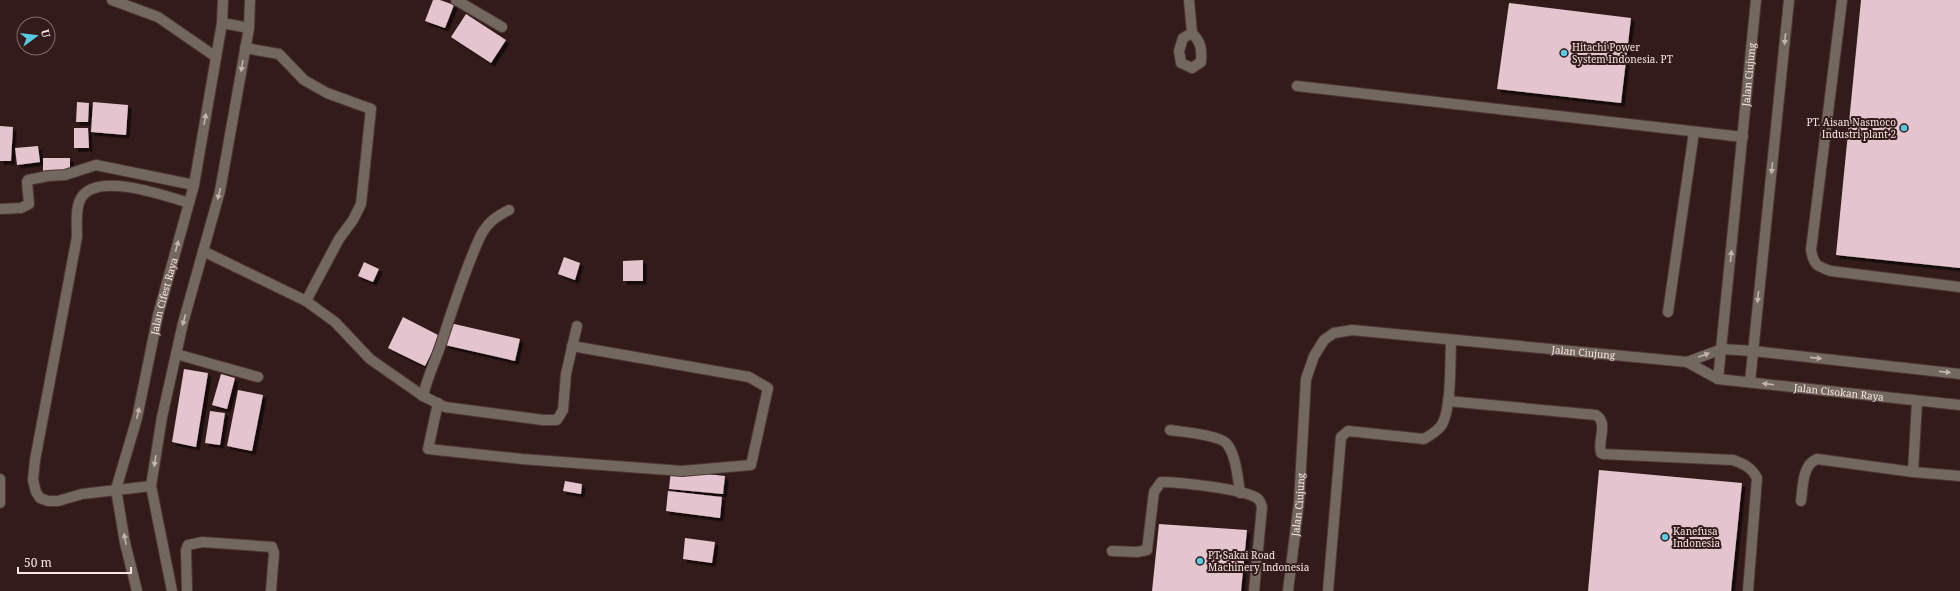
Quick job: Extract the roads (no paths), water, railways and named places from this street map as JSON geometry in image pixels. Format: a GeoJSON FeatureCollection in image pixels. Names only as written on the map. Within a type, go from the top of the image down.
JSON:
{"type":"FeatureCollection","features":[{"type":"Feature","properties":{"kind":"street"},"geometry":{"type":"LineString","coordinates":[[112,0],[158,17],[216,57]]}},
{"type":"Feature","properties":{"kind":"street","name":"Jalan Cifest Raya"},"geometry":{"type":"LineString","coordinates":[[136,591],[125,543],[116,489],[137,418],[158,315],[194,185],[222,23],[223,0]]}},
{"type":"Feature","properties":{"kind":"street"},"geometry":{"type":"LineString","coordinates":[[172,591],[151,486],[162,417],[176,354],[220,191],[249,28],[250,0]]}},
{"type":"Feature","properties":{"kind":"street"},"geometry":{"type":"LineString","coordinates":[[456,0],[502,27]]}},
{"type":"Feature","properties":{"kind":"street"},"geometry":{"type":"LineString","coordinates":[[1188,0],[1192,33]]}},
{"type":"Feature","properties":{"kind":"street","name":"Jalan Ciujung"},"geometry":{"type":"LineString","coordinates":[[1288,591],[1299,502],[1306,379],[1314,356],[1324,340],[1334,333],[1352,330],[1687,362],[1718,379],[1756,0]]}},
{"type":"Feature","properties":{"kind":"street"},"geometry":{"type":"LineString","coordinates":[[1750,382],[1789,0]]}},
{"type":"Feature","properties":{"kind":"street"},"geometry":{"type":"LineString","coordinates":[[1842,0],[1811,250],[1813,260],[1817,266],[1831,271],[1960,287]]}},
{"type":"Feature","properties":{"kind":"street"},"geometry":{"type":"LineString","coordinates":[[222,23],[249,28]]}},
{"type":"Feature","properties":{"kind":"street"},"geometry":{"type":"LineString","coordinates":[[245,48],[279,54],[304,80],[327,93],[370,109],[361,204],[353,220],[339,239],[306,301]]}},
{"type":"Feature","properties":{"kind":"street"},"geometry":{"type":"LineString","coordinates":[[1297,86],[1743,137]]}},
{"type":"Feature","properties":{"kind":"street"},"geometry":{"type":"LineString","coordinates":[[1668,312],[1694,132]]}},
{"type":"Feature","properties":{"kind":"street"},"geometry":{"type":"LineString","coordinates":[[0,209],[21,208],[29,204],[28,180],[74,173],[92,165],[194,185]]}},
{"type":"Feature","properties":{"kind":"street"},"geometry":{"type":"LineString","coordinates":[[151,486],[116,489],[82,494],[58,501],[48,501],[40,498],[36,492],[33,480],[35,460],[77,237],[80,200],[89,190],[106,185],[157,194],[189,203]]}},
{"type":"Feature","properties":{"kind":"street"},"geometry":{"type":"LineString","coordinates":[[423,396],[427,379],[441,344],[450,312],[480,237],[486,226],[493,218],[509,210]]}},
{"type":"Feature","properties":{"kind":"street"},"geometry":{"type":"LineString","coordinates":[[203,251],[306,301],[335,322],[370,359],[423,396],[452,408],[543,420],[557,420],[563,410],[566,374],[577,326]]}},
{"type":"Feature","properties":{"kind":"street"},"geometry":{"type":"LineString","coordinates":[[1328,591],[1341,437],[1348,431],[1424,439],[1435,433],[1442,424],[1448,402],[1451,340]]}},
{"type":"Feature","properties":{"kind":"street"},"geometry":{"type":"LineString","coordinates":[[438,403],[428,449],[522,459],[682,471],[751,465],[768,388],[749,377],[572,346]]}},
{"type":"Feature","properties":{"kind":"street"},"geometry":{"type":"LineString","coordinates":[[1687,362],[1722,349],[1753,351],[1960,374]]}},
{"type":"Feature","properties":{"kind":"street"},"geometry":{"type":"LineString","coordinates":[[176,354],[258,377]]}},
{"type":"Feature","properties":{"kind":"street","name":"Jalan Cisokan Raya"},"geometry":{"type":"LineString","coordinates":[[1718,379],[1917,402],[1960,405]]}},
{"type":"Feature","properties":{"kind":"street"},"geometry":{"type":"LineString","coordinates":[[1448,402],[1596,415],[1599,417],[1602,425],[1599,449],[1603,454],[1734,460],[1746,465],[1753,470],[1757,478],[1748,591]]}},
{"type":"Feature","properties":{"kind":"street"},"geometry":{"type":"LineString","coordinates":[[1913,472],[1917,402]]}},
{"type":"Feature","properties":{"kind":"street"},"geometry":{"type":"LineString","coordinates":[[1170,430],[1220,439],[1227,444],[1235,464],[1240,493]]}},
{"type":"Feature","properties":{"kind":"street"},"geometry":{"type":"LineString","coordinates":[[1801,501],[1807,467],[1811,461],[1817,459],[1913,472],[1960,476]]}},
{"type":"Feature","properties":{"kind":"street"},"geometry":{"type":"LineString","coordinates":[[0,479],[0,503]]}},
{"type":"Feature","properties":{"kind":"street"},"geometry":{"type":"LineString","coordinates":[[1112,550],[1137,552],[1148,550],[1154,492],[1161,482],[1240,493],[1258,499],[1262,506],[1254,591]]}},
{"type":"Feature","properties":{"kind":"street"},"geometry":{"type":"LineString","coordinates":[[187,591],[186,550],[188,545],[202,542],[272,547],[274,553],[271,591]]}},
{"type":"Feature","properties":{"kind":"place","name":"Hitachi Power System Indonesia. PT"},"geometry":{"type":"Point","coordinates":[1564,53]}},
{"type":"Feature","properties":{"kind":"place","name":"PT. Aisan Nasmoco Industri plant 2"},"geometry":{"type":"Point","coordinates":[1904,128]}},
{"type":"Feature","properties":{"kind":"place","name":"Kanefusa Indonesia"},"geometry":{"type":"Point","coordinates":[1665,537]}},
{"type":"Feature","properties":{"kind":"place","name":"PT Sakai Road Machinery Indonesia"},"geometry":{"type":"Point","coordinates":[1200,561]}}]}
